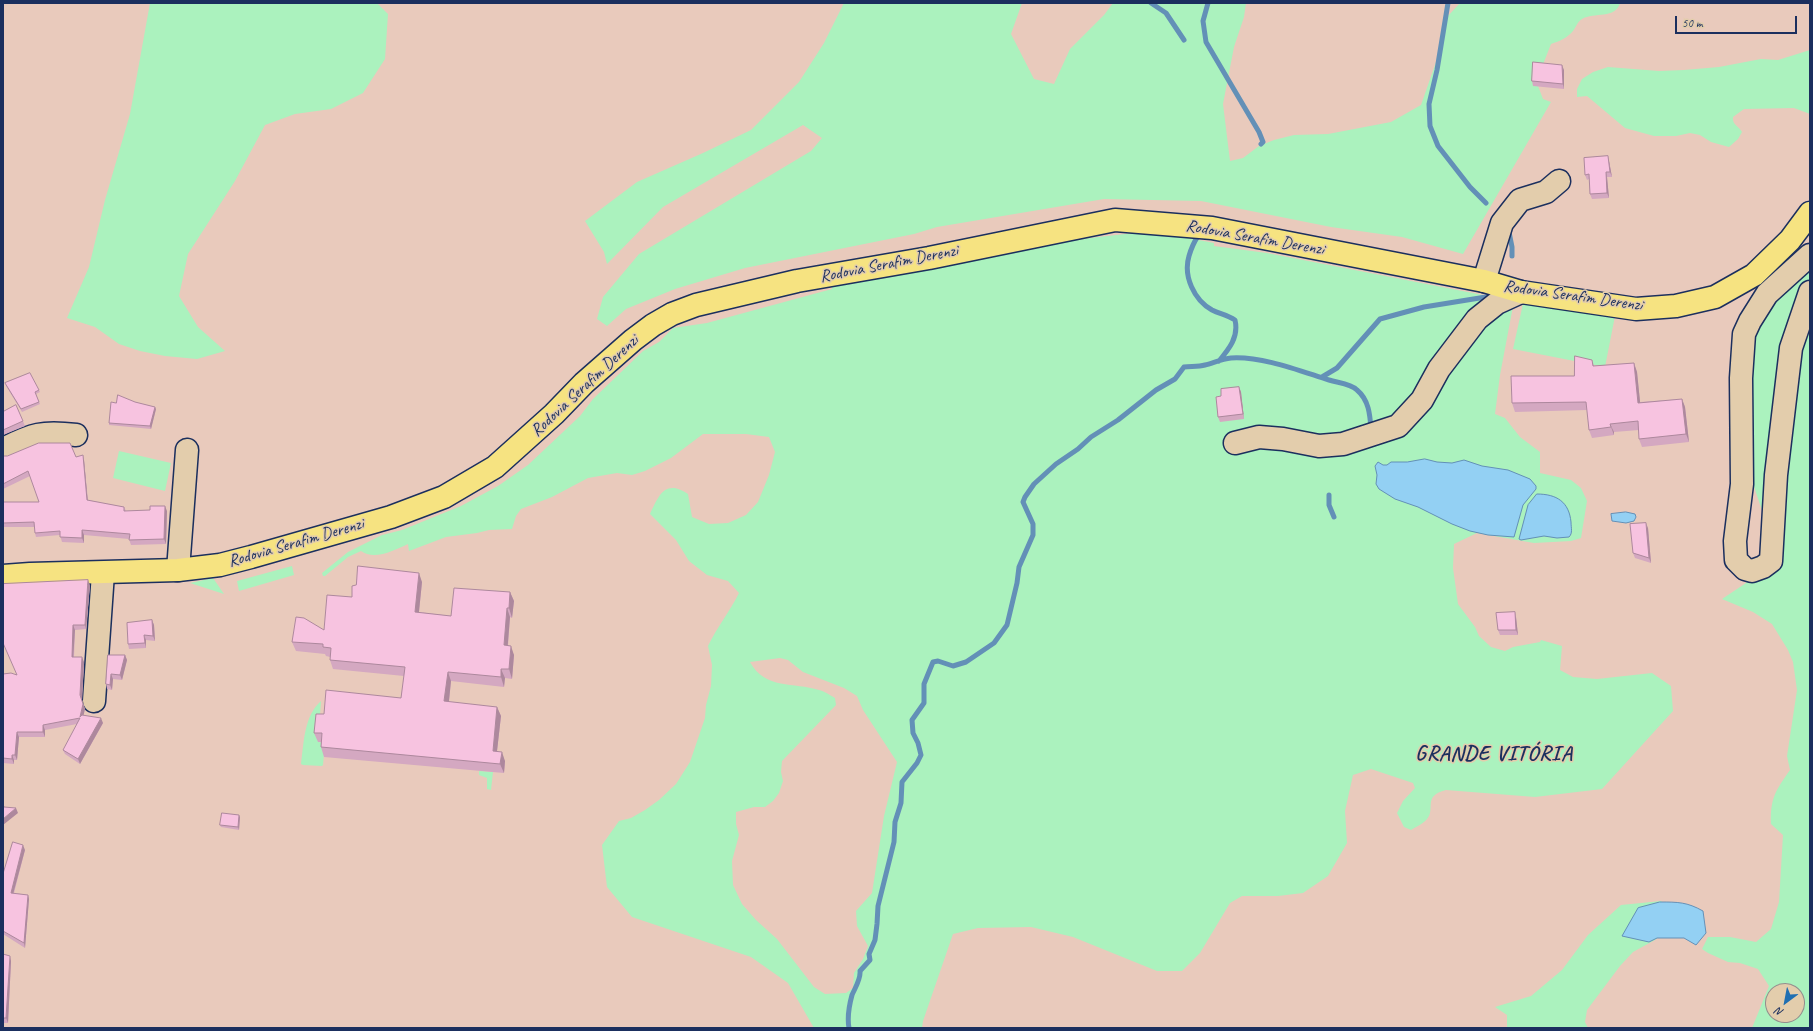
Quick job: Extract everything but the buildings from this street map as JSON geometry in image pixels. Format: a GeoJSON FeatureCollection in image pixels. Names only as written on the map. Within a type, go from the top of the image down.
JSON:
{"type":"FeatureCollection","features":[{"type":"Feature","properties":{"kind":"main road","name":"Rodovia Serafim Derenzi"},"geometry":{"type":"LineString","coordinates":[[3,576],[178,570],[220,565],[251,558],[391,517],[444,497],[495,467],[554,414],[584,383],[632,340],[653,325],[672,314],[696,305],[797,281],[929,258],[1115,220],[1212,228],[1484,281],[1521,292],[1636,309],[1676,306],[1715,297],[1754,275],[1790,240],[1810,213]]}},
{"type":"Feature","properties":{"kind":"street"},"geometry":{"type":"LineString","coordinates":[[1484,281],[1502,223],[1520,200],[1546,192],[1559,180]]}},
{"type":"Feature","properties":{"kind":"street"},"geometry":{"type":"LineString","coordinates":[[1810,255],[1768,294],[1750,321],[1744,334],[1741,378],[1742,484],[1735,541],[1736,560],[1745,569],[1752,571],[1771,562],[1776,475],[1791,348],[1810,292]]}},
{"type":"Feature","properties":{"kind":"street"},"geometry":{"type":"LineString","coordinates":[[1236,443],[1259,437],[1283,439],[1319,446],[1343,444],[1398,426],[1422,400],[1440,369],[1477,319],[1497,303],[1521,292]]}},
{"type":"Feature","properties":{"kind":"street"},"geometry":{"type":"LineString","coordinates":[[3,449],[28,436],[43,433],[55,432],[76,435]]}},
{"type":"Feature","properties":{"kind":"street"},"geometry":{"type":"LineString","coordinates":[[178,570],[187,450]]}},
{"type":"Feature","properties":{"kind":"street"},"geometry":{"type":"LineString","coordinates":[[94,701],[103,573]]}},
{"type":"Feature","properties":{"kind":"green space"},"geometry":{"type":"Polygon","coordinates":[[[150,3],[377,3],[388,14],[385,59],[363,93],[331,109],[295,114],[265,125],[235,181],[188,254],[179,296],[198,327],[225,351],[197,359],[165,356],[140,351],[119,344],[95,327],[67,318],[89,267],[105,200],[130,114],[150,3]]]}},
{"type":"Feature","properties":{"kind":"green space"},"geometry":{"type":"Polygon","coordinates":[[[844,3],[1022,3],[1011,34],[1034,79],[1054,84],[1070,49],[1104,15],[1113,3],[1246,3],[1244,17],[1234,47],[1223,104],[1230,161],[1243,158],[1259,146],[1274,140],[1294,135],[1328,134],[1391,122],[1421,105],[1436,62],[1447,17],[1460,3],[1620,3],[1618,8],[1614,11],[1582,19],[1568,36],[1551,44],[1540,72],[1538,86],[1543,99],[1551,102],[1463,254],[1402,237],[1331,227],[1201,201],[1104,199],[937,227],[914,234],[745,268],[675,289],[626,309],[607,326],[597,319],[603,297],[639,254],[811,151],[822,138],[803,125],[663,207],[607,264],[604,252],[585,221],[637,182],[751,130],[799,82],[824,43],[844,3]]]}},
{"type":"Feature","properties":{"kind":"green space"},"geometry":{"type":"Polygon","coordinates":[[[1810,50],[1810,114],[1794,108],[1744,109],[1733,117],[1735,124],[1742,132],[1738,139],[1729,147],[1711,142],[1700,135],[1690,133],[1676,136],[1654,136],[1625,128],[1587,96],[1577,97],[1577,89],[1582,79],[1593,72],[1608,67],[1659,71],[1684,70],[1719,67],[1761,59],[1778,60],[1810,50]]]}},
{"type":"Feature","properties":{"kind":"green space"},"geometry":{"type":"Polygon","coordinates":[[[1152,231],[1214,243],[1214,246],[1267,253],[1514,301],[1500,375],[1495,414],[1505,418],[1520,437],[1540,452],[1540,473],[1571,480],[1581,488],[1587,501],[1581,538],[1571,541],[1534,543],[1477,533],[1454,544],[1453,568],[1458,604],[1475,627],[1479,636],[1491,647],[1505,651],[1513,647],[1540,642],[1541,640],[1562,646],[1560,670],[1573,677],[1597,679],[1652,673],[1671,686],[1673,711],[1602,789],[1535,797],[1446,790],[1434,796],[1427,819],[1411,830],[1404,827],[1397,813],[1403,801],[1415,788],[1413,783],[1371,769],[1353,775],[1345,811],[1347,843],[1328,876],[1303,893],[1278,896],[1242,896],[1230,903],[1200,953],[1182,971],[1157,971],[1073,937],[1031,927],[978,928],[953,934],[923,1021],[922,1028],[814,1028],[788,983],[751,957],[632,917],[607,887],[602,845],[619,821],[631,818],[645,810],[659,800],[676,784],[690,762],[705,718],[706,705],[711,686],[712,665],[708,646],[739,593],[728,581],[707,575],[689,561],[676,540],[650,514],[660,495],[668,489],[674,488],[688,494],[692,517],[709,524],[728,523],[746,515],[758,502],[769,475],[775,452],[769,437],[746,434],[703,434],[671,458],[645,471],[632,475],[617,473],[588,478],[552,497],[521,509],[516,516],[512,529],[489,530],[446,537],[409,551],[408,544],[378,555],[366,554],[361,551],[348,557],[325,576],[323,576],[322,573],[348,552],[382,535],[402,530],[461,506],[498,486],[528,465],[580,416],[593,399],[643,351],[659,342],[673,328],[707,323],[832,289],[831,284],[1063,241],[1152,231]],[[780,658],[750,662],[756,671],[772,681],[781,684],[823,691],[835,698],[836,705],[782,761],[781,772],[783,781],[779,793],[773,801],[765,807],[754,807],[736,812],[736,824],[739,835],[732,861],[733,885],[742,904],[756,920],[777,939],[814,987],[825,994],[846,993],[853,988],[854,973],[863,959],[868,946],[857,926],[856,911],[872,893],[884,816],[897,762],[863,710],[857,696],[844,688],[803,672],[788,660],[780,658]]]}},
{"type":"Feature","properties":{"kind":"green space"},"geometry":{"type":"Polygon","coordinates":[[[1810,255],[1810,1028],[1752,1028],[1765,996],[1765,1023],[1805,1023],[1805,983],[1767,983],[1758,969],[1740,963],[1728,962],[1702,949],[1708,937],[1730,937],[1756,942],[1771,929],[1779,902],[1783,835],[1771,824],[1771,815],[1775,795],[1790,770],[1787,756],[1797,690],[1793,662],[1788,650],[1772,624],[1753,612],[1722,599],[1746,583],[1764,561],[1768,528],[1752,481],[1744,445],[1753,324],[1810,255]]]}},
{"type":"Feature","properties":{"kind":"green space"},"geometry":{"type":"Polygon","coordinates":[[[1524,299],[1615,316],[1605,367],[1513,349],[1524,299]]]}},
{"type":"Feature","properties":{"kind":"green space"},"geometry":{"type":"Polygon","coordinates":[[[119,451],[171,463],[165,491],[113,478],[119,451]]]}},
{"type":"Feature","properties":{"kind":"green space"},"geometry":{"type":"Polygon","coordinates":[[[292,566],[294,575],[239,591],[237,581],[292,566]]]}},
{"type":"Feature","properties":{"kind":"green space"},"geometry":{"type":"Polygon","coordinates":[[[213,578],[224,594],[190,583],[213,578]]]}},
{"type":"Feature","properties":{"kind":"green space"},"geometry":{"type":"Polygon","coordinates":[[[321,701],[318,742],[325,743],[323,765],[303,765],[301,764],[304,738],[308,722],[315,707],[321,701]]]}},
{"type":"Feature","properties":{"kind":"green space"},"geometry":{"type":"Polygon","coordinates":[[[479,771],[493,772],[491,790],[487,789],[487,778],[479,775],[479,771]]]}},
{"type":"Feature","properties":{"kind":"green space"},"geometry":{"type":"Polygon","coordinates":[[[1661,901],[1678,918],[1655,940],[1633,952],[1620,966],[1587,1010],[1585,1022],[1588,1028],[1507,1028],[1507,1015],[1495,1007],[1531,996],[1562,970],[1588,935],[1621,905],[1661,901]]]}},
{"type":"Feature","properties":{"kind":"water"},"geometry":{"type":"Polygon","coordinates":[[[1425,459],[1437,462],[1452,463],[1464,460],[1482,466],[1508,470],[1530,479],[1536,486],[1536,489],[1523,505],[1514,537],[1488,535],[1470,531],[1418,507],[1395,499],[1379,489],[1376,484],[1377,475],[1375,466],[1378,462],[1383,465],[1387,465],[1391,462],[1407,462],[1425,459]]]}},
{"type":"Feature","properties":{"kind":"water"},"geometry":{"type":"Polygon","coordinates":[[[1537,494],[1544,494],[1556,498],[1565,504],[1570,515],[1571,522],[1571,532],[1569,537],[1557,538],[1544,536],[1521,540],[1519,539],[1528,505],[1537,494]]]}},
{"type":"Feature","properties":{"kind":"water"},"geometry":{"type":"Polygon","coordinates":[[[1626,512],[1635,514],[1636,517],[1634,521],[1626,523],[1612,521],[1611,514],[1626,512]]]}},
{"type":"Feature","properties":{"kind":"water"},"geometry":{"type":"Polygon","coordinates":[[[1660,902],[1682,903],[1703,911],[1706,933],[1696,945],[1684,938],[1657,938],[1649,942],[1622,936],[1638,908],[1660,902]]]}},
{"type":"Feature","properties":{"kind":"waterway"},"geometry":{"type":"LineString","coordinates":[[1151,3],[1166,13],[1184,40]]}},
{"type":"Feature","properties":{"kind":"waterway"},"geometry":{"type":"LineString","coordinates":[[1208,3],[1203,21],[1206,42],[1259,132],[1263,142],[1261,144]]}},
{"type":"Feature","properties":{"kind":"waterway"},"geometry":{"type":"LineString","coordinates":[[1448,3],[1437,70],[1429,104],[1430,126],[1438,146],[1470,187],[1486,203]]}},
{"type":"Feature","properties":{"kind":"waterway"},"geometry":{"type":"LineString","coordinates":[[1509,232],[1512,256]]}},
{"type":"Feature","properties":{"kind":"waterway"},"geometry":{"type":"LineString","coordinates":[[1198,236],[1189,256],[1188,264],[1189,279],[1195,294],[1212,310],[1235,320],[1236,332],[1230,347],[1219,361]]}},
{"type":"Feature","properties":{"kind":"waterway"},"geometry":{"type":"LineString","coordinates":[[1322,377],[1337,368],[1380,319],[1424,307],[1492,296]]}},
{"type":"Feature","properties":{"kind":"waterway"},"geometry":{"type":"LineString","coordinates":[[849,1028],[848,1020],[852,995],[859,980],[860,971],[870,960],[869,954],[875,940],[878,906],[894,842],[895,822],[901,803],[902,782],[917,763],[921,755],[918,743],[913,733],[912,720],[924,703],[924,684],[933,662],[938,661],[953,666],[966,662],[994,643],[1007,625],[1017,583],[1019,567],[1033,535],[1033,524],[1023,502],[1034,484],[1056,464],[1078,449],[1091,437],[1118,420],[1156,390],[1175,379],[1184,367],[1202,366],[1231,358],[1255,359],[1268,362],[1351,386],[1364,398],[1369,413],[1371,429]]}},
{"type":"Feature","properties":{"kind":"waterway"},"geometry":{"type":"LineString","coordinates":[[1329,495],[1329,505],[1334,517]]}},
{"type":"Feature","properties":{"kind":"district","name":"GRANDE VITÓRIA"},"geometry":{"type":"Point","coordinates":[1494,754]}}]}
